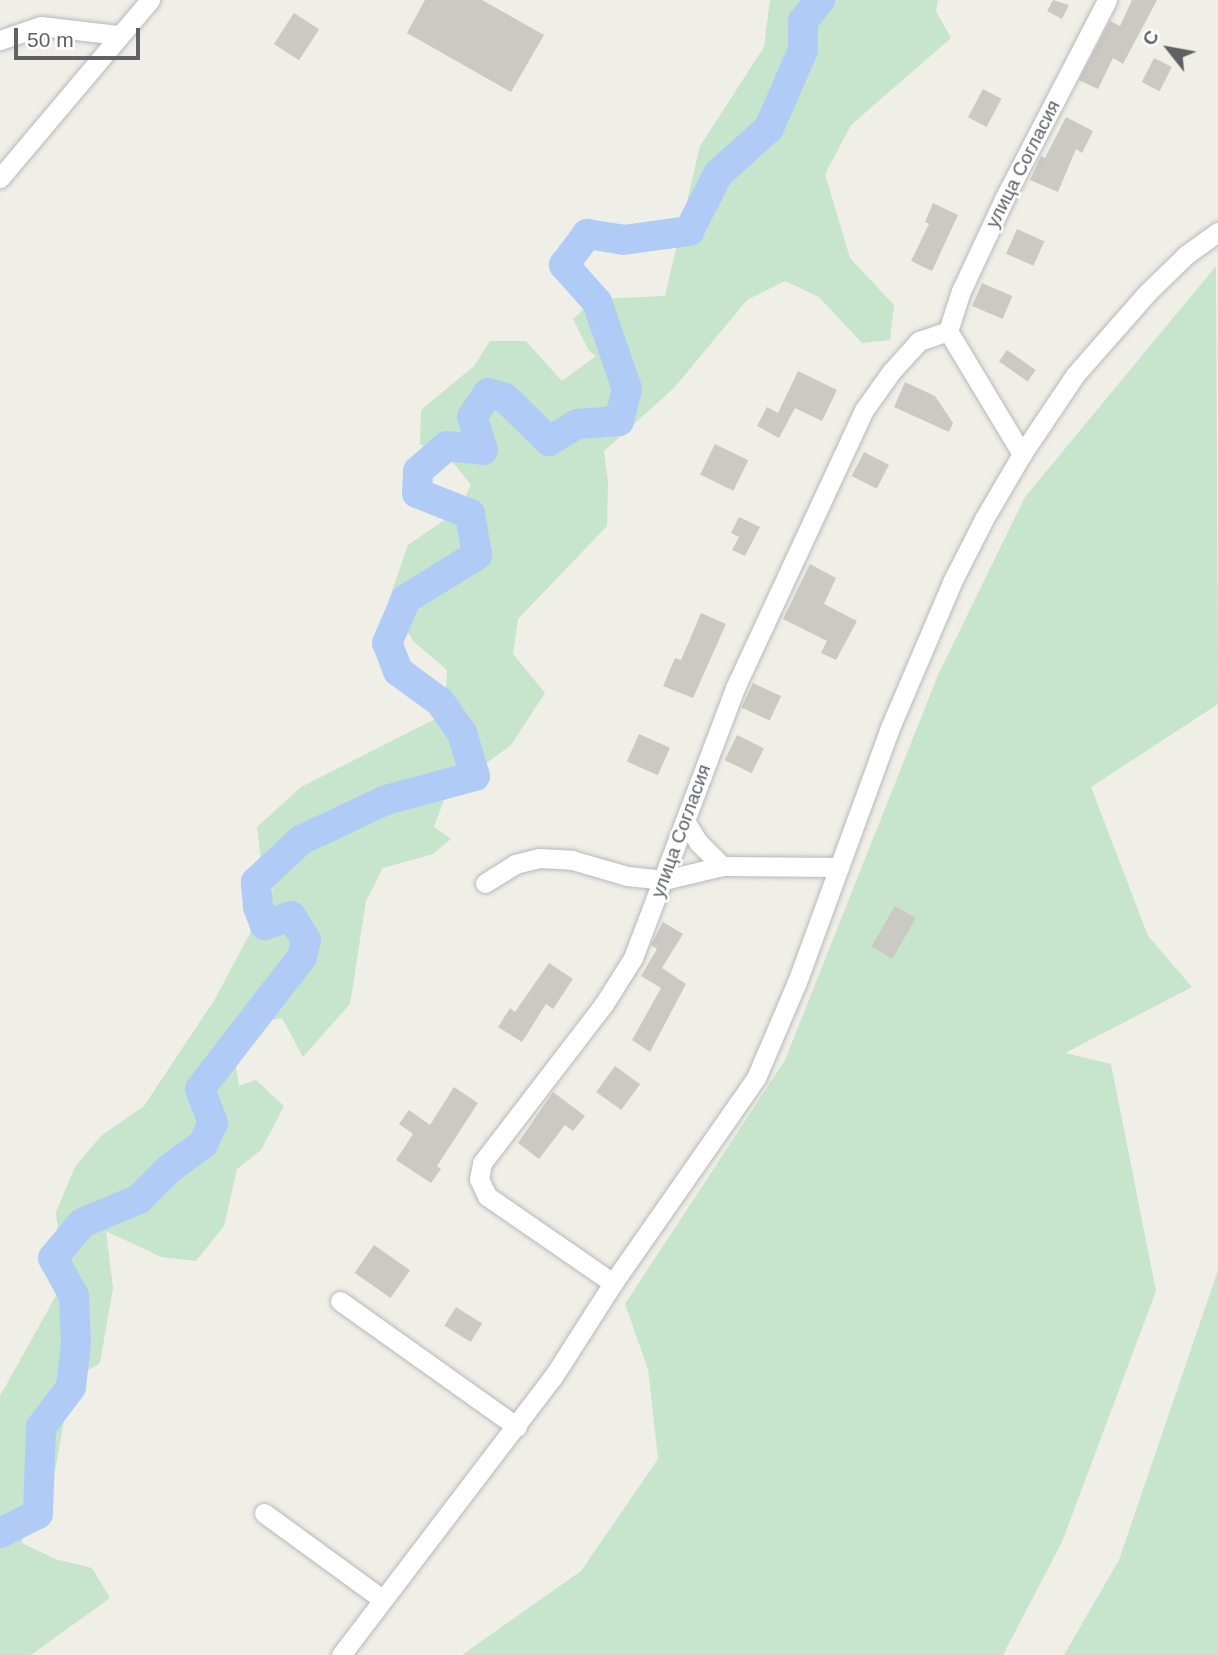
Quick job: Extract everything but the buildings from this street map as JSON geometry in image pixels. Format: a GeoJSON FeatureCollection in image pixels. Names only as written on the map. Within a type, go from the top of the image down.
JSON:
{"type":"FeatureCollection","features":[{"type":"Feature","properties":{"kind":"street"},"geometry":{"type":"LineString","coordinates":[[0,178],[150,0]]}},
{"type":"Feature","properties":{"kind":"street","name":"улица Согласия"},"geometry":{"type":"LineString","coordinates":[[613,1283],[487,1196],[479,1179],[482,1163],[604,1004],[633,958],[735,688],[864,410],[891,372],[919,341],[948,331],[961,291],[1004,199],[1107,0]]}},
{"type":"Feature","properties":{"kind":"street"},"geometry":{"type":"LineString","coordinates":[[0,40],[41,26],[119,36]]}},
{"type":"Feature","properties":{"kind":"street"},"geometry":{"type":"LineString","coordinates":[[341,1655],[553,1377],[613,1283],[756,1078],[797,982],[889,730],[951,582],[1023,454],[1075,375],[1110,333],[1186,255],[1218,232]]}},
{"type":"Feature","properties":{"kind":"street"},"geometry":{"type":"LineString","coordinates":[[948,331],[1023,454]]}},
{"type":"Feature","properties":{"kind":"street"},"geometry":{"type":"LineString","coordinates":[[685,821],[699,844],[722,866]]}},
{"type":"Feature","properties":{"kind":"street"},"geometry":{"type":"LineString","coordinates":[[485,883],[515,864],[539,858],[572,860],[627,876],[664,880],[722,866],[839,867]]}},
{"type":"Feature","properties":{"kind":"street"},"geometry":{"type":"LineString","coordinates":[[340,1301],[517,1427]]}},
{"type":"Feature","properties":{"kind":"street"},"geometry":{"type":"LineString","coordinates":[[264,1513],[382,1599]]}},
{"type":"Feature","properties":{"kind":"green space"},"geometry":{"type":"Polygon","coordinates":[[[770,0],[938,0],[936,11],[951,38],[851,125],[825,174],[850,258],[894,305],[890,340],[862,343],[819,297],[785,281],[747,300],[674,388],[604,451],[608,482],[607,526],[518,619],[513,654],[545,693],[511,745],[447,792],[434,827],[451,839],[433,854],[383,868],[366,901],[350,1004],[303,1057],[282,1018],[258,1023],[233,1047],[239,1086],[256,1080],[284,1106],[261,1150],[237,1169],[224,1226],[196,1261],[161,1257],[106,1231],[113,1288],[100,1363],[71,1381],[55,1471],[44,1482],[24,1518],[22,1543],[55,1559],[92,1568],[110,1598],[31,1655],[0,1655],[0,1396],[63,1283],[56,1212],[75,1167],[101,1136],[144,1106],[215,999],[273,890],[262,869],[257,827],[301,787],[445,714],[447,670],[414,642],[388,602],[408,545],[459,510],[471,485],[455,465],[420,444],[421,410],[474,366],[490,341],[526,341],[562,381],[596,356],[589,351],[573,319],[595,299],[665,296],[700,146],[764,47],[770,0]]]}},
{"type":"Feature","properties":{"kind":"green space"},"geometry":{"type":"Polygon","coordinates":[[[1216,266],[1218,704],[1091,787],[1148,936],[1192,987],[1065,1053],[1111,1064],[1156,1291],[1062,1542],[1003,1655],[462,1655],[581,1571],[658,1459],[648,1369],[625,1304],[785,1060],[938,675],[1025,497],[1216,266]]]}},
{"type":"Feature","properties":{"kind":"green space"},"geometry":{"type":"Polygon","coordinates":[[[1218,1270],[1218,1655],[1064,1655],[1119,1560],[1218,1270]]]}},
{"type":"Feature","properties":{"kind":"waterway"},"geometry":{"type":"LineString","coordinates":[[0,1533],[38,1514],[41,1427],[71,1387],[76,1344],[74,1296],[53,1258],[82,1223],[139,1199],[169,1169],[203,1144],[213,1123],[200,1089],[302,957],[306,940],[291,916],[265,925],[258,907],[256,882],[301,840],[386,800],[475,776],[462,733],[440,702],[398,671],[387,643],[406,599],[477,555],[470,514],[417,493],[418,471],[447,446],[483,450],[472,417],[488,393],[505,398],[549,441],[577,424],[619,421],[627,389],[597,302],[564,265],[587,234],[623,240],[689,231],[718,174],[769,128],[803,50],[803,21],[820,0]]}}]}
